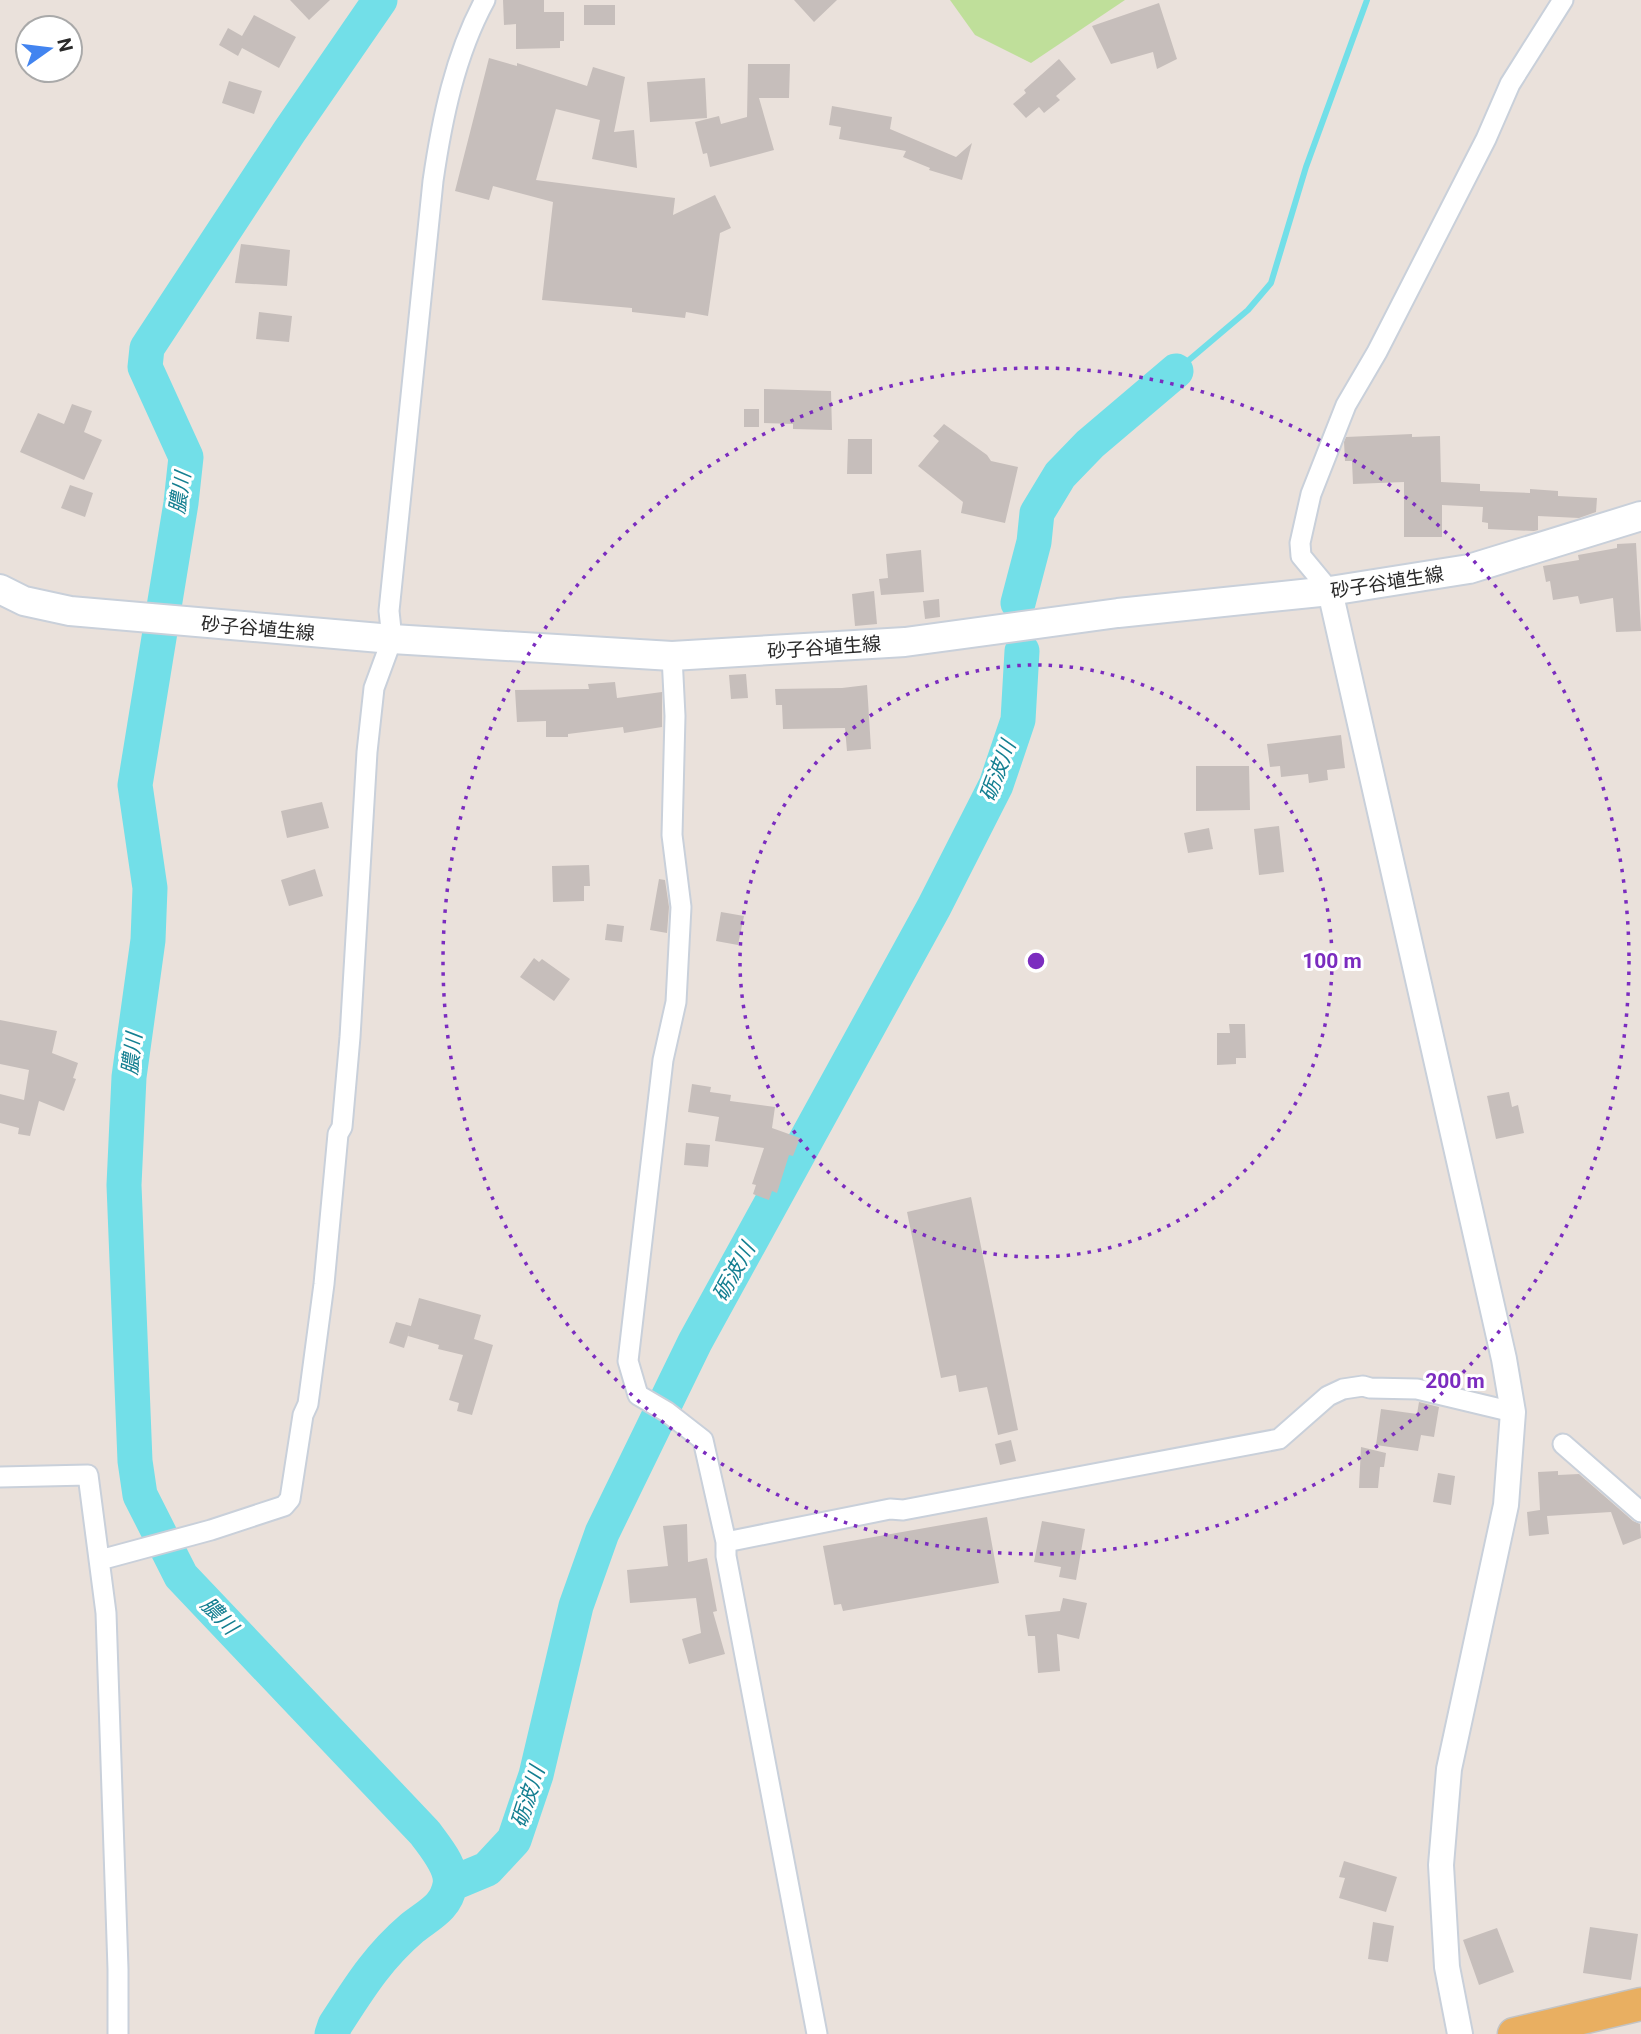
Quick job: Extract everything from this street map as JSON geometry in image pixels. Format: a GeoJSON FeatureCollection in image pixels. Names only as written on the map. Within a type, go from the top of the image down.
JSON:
{"type":"FeatureCollection","features":[{"type":"Feature","properties":{"kind":"main road","name":"砂子谷埴生線"},"geometry":{"type":"LineString","coordinates":[[0,589],[24,601],[70,611],[392,639],[672,656],[905,642],[1118,613],[1330,591],[1469,569],[1641,516]]}},
{"type":"Feature","properties":{"kind":"main road"},"geometry":{"type":"LineString","coordinates":[[1514,2034],[1641,2004]]}},
{"type":"Feature","properties":{"kind":"street"},"geometry":{"type":"LineString","coordinates":[[104,1559],[211,1530],[284,1506],[290,1499],[303,1415],[308,1404],[324,1284],[338,1134],[342,1127],[367,752],[374,688],[392,639],[389,611],[440,127],[469,28],[485,0]]}},
{"type":"Feature","properties":{"kind":"street"},"geometry":{"type":"LineString","coordinates":[[1460,2034],[1447,1967],[1441,1865],[1449,1769],[1506,1505],[1513,1412],[1504,1359],[1330,591],[1301,555],[1300,543],[1311,494],[1346,405],[1377,352],[1486,139],[1510,84],[1563,0]]}},
{"type":"Feature","properties":{"kind":"street"},"geometry":{"type":"LineString","coordinates":[[672,656],[675,716],[672,835],[681,907],[676,1002],[663,1060],[628,1361],[638,1395],[667,1412],[703,1440],[726,1542],[817,2034]]}},
{"type":"Feature","properties":{"kind":"street"},"geometry":{"type":"LineString","coordinates":[[726,1542],[890,1509],[903,1510],[1279,1439],[1328,1396],[1343,1389],[1363,1386],[1418,1389],[1513,1412]]}},
{"type":"Feature","properties":{"kind":"street"},"geometry":{"type":"LineString","coordinates":[[1563,1444],[1641,1512]]}},
{"type":"Feature","properties":{"kind":"street"},"geometry":{"type":"LineString","coordinates":[[0,1477],[88,1475],[104,1559],[118,2034]]}},
{"type":"Feature","properties":{"kind":"green space"},"geometry":{"type":"Polygon","coordinates":[[[950,0],[1125,0],[1031,63],[975,35],[950,0]]]}},
{"type":"Feature","properties":{"kind":"building"},"geometry":{"type":"Polygon","coordinates":[[[290,0],[330,0],[309,20],[290,0]]]}},
{"type":"Feature","properties":{"kind":"building"},"geometry":{"type":"Polygon","coordinates":[[[503,0],[544,0],[544,12],[564,12],[564,41],[560,41],[560,48],[516,49],[516,24],[504,25],[503,0]]]}},
{"type":"Feature","properties":{"kind":"building"},"geometry":{"type":"Polygon","coordinates":[[[794,0],[837,0],[814,22],[794,0]]]}},
{"type":"Feature","properties":{"kind":"building"},"geometry":{"type":"Polygon","coordinates":[[[1159,3],[1177,59],[1157,69],[1153,52],[1111,64],[1092,26],[1159,3]]]}},
{"type":"Feature","properties":{"kind":"building"},"geometry":{"type":"Polygon","coordinates":[[[584,5],[615,5],[615,25],[584,25],[584,5]]]}},
{"type":"Feature","properties":{"kind":"building"},"geometry":{"type":"Polygon","coordinates":[[[254,15],[296,37],[279,68],[242,48],[238,56],[219,45],[228,28],[242,36],[254,15]]]}},
{"type":"Feature","properties":{"kind":"building"},"geometry":{"type":"Polygon","coordinates":[[[489,58],[517,66],[517,63],[587,86],[593,67],[625,77],[614,132],[634,130],[637,168],[592,159],[600,120],[556,109],[536,180],[675,198],[673,215],[715,195],[731,228],[720,233],[708,316],[686,312],[685,318],[632,312],[632,308],[542,300],[553,202],[493,186],[489,200],[455,191],[489,58]]]}},
{"type":"Feature","properties":{"kind":"building"},"geometry":{"type":"Polygon","coordinates":[[[1059,59],[1076,79],[1056,96],[1060,100],[1044,113],[1039,107],[1026,118],[1013,104],[1026,93],[1024,90],[1059,59]]]}},
{"type":"Feature","properties":{"kind":"building"},"geometry":{"type":"Polygon","coordinates":[[[748,64],[790,64],[789,98],[759,98],[774,150],[710,167],[707,153],[703,154],[695,122],[719,116],[721,124],[747,117],[748,64]]]}},
{"type":"Feature","properties":{"kind":"building"},"geometry":{"type":"Polygon","coordinates":[[[705,78],[707,118],[650,122],[647,82],[705,78]]]}},
{"type":"Feature","properties":{"kind":"building"},"geometry":{"type":"Polygon","coordinates":[[[229,81],[262,91],[254,114],[222,103],[229,81]]]}},
{"type":"Feature","properties":{"kind":"building"},"geometry":{"type":"Polygon","coordinates":[[[832,106],[892,117],[890,129],[956,157],[972,143],[962,180],[929,170],[930,168],[903,157],[906,151],[839,139],[841,127],[829,125],[832,106]]]}},
{"type":"Feature","properties":{"kind":"building"},"geometry":{"type":"Polygon","coordinates":[[[241,244],[290,250],[287,286],[235,283],[241,244]]]}},
{"type":"Feature","properties":{"kind":"building"},"geometry":{"type":"Polygon","coordinates":[[[259,312],[292,316],[289,342],[256,339],[259,312]]]}},
{"type":"Feature","properties":{"kind":"building"},"geometry":{"type":"Polygon","coordinates":[[[764,389],[831,391],[832,430],[793,429],[793,424],[764,423],[764,389]]]}},
{"type":"Feature","properties":{"kind":"building"},"geometry":{"type":"Polygon","coordinates":[[[72,404],[92,411],[84,432],[102,440],[84,480],[20,452],[38,413],[64,424],[72,404]]]}},
{"type":"Feature","properties":{"kind":"building"},"geometry":{"type":"Polygon","coordinates":[[[744,409],[759,409],[759,427],[744,427],[744,409]]]}},
{"type":"Feature","properties":{"kind":"building"},"geometry":{"type":"Polygon","coordinates":[[[944,424],[987,455],[991,461],[1018,467],[1005,523],[961,513],[963,502],[918,466],[939,441],[933,436],[944,424]]]}},
{"type":"Feature","properties":{"kind":"building"},"geometry":{"type":"Polygon","coordinates":[[[1412,434],[1412,437],[1440,436],[1441,482],[1480,484],[1480,491],[1530,493],[1530,489],[1558,491],[1558,496],[1597,498],[1596,512],[1579,518],[1538,516],[1538,530],[1534,531],[1488,529],[1488,523],[1482,522],[1483,507],[1442,505],[1442,537],[1404,537],[1404,482],[1353,484],[1352,461],[1345,461],[1344,442],[1346,437],[1412,434]]]}},
{"type":"Feature","properties":{"kind":"building"},"geometry":{"type":"Polygon","coordinates":[[[848,439],[872,439],[872,474],[847,474],[848,439]]]}},
{"type":"Feature","properties":{"kind":"building"},"geometry":{"type":"Polygon","coordinates":[[[70,485],[93,493],[85,517],[61,508],[70,485]]]}},
{"type":"Feature","properties":{"kind":"building"},"geometry":{"type":"Polygon","coordinates":[[[1636,543],[1641,631],[1616,632],[1613,598],[1580,604],[1578,596],[1553,600],[1550,581],[1546,582],[1543,566],[1579,560],[1578,555],[1617,548],[1617,544],[1636,543]]]}},
{"type":"Feature","properties":{"kind":"building"},"geometry":{"type":"Polygon","coordinates":[[[921,550],[924,592],[881,595],[879,579],[888,578],[886,554],[921,550]]]}},
{"type":"Feature","properties":{"kind":"building"},"geometry":{"type":"Polygon","coordinates":[[[874,591],[877,624],[855,626],[852,594],[874,591]]]}},
{"type":"Feature","properties":{"kind":"building"},"geometry":{"type":"Polygon","coordinates":[[[939,599],[940,617],[925,619],[923,601],[939,599]]]}},
{"type":"Feature","properties":{"kind":"building"},"geometry":{"type":"Polygon","coordinates":[[[746,674],[748,698],[731,699],[729,675],[746,674]]]}},
{"type":"Feature","properties":{"kind":"building"},"geometry":{"type":"Polygon","coordinates":[[[615,682],[617,698],[662,692],[662,727],[624,733],[623,727],[568,734],[568,737],[546,737],[546,721],[517,722],[515,690],[589,689],[588,684],[615,682]]]}},
{"type":"Feature","properties":{"kind":"building"},"geometry":{"type":"Polygon","coordinates":[[[867,685],[871,749],[847,751],[845,728],[783,729],[782,705],[776,705],[775,689],[867,685]]]}},
{"type":"Feature","properties":{"kind":"building"},"geometry":{"type":"Polygon","coordinates":[[[1341,735],[1345,768],[1327,770],[1328,780],[1309,783],[1308,774],[1281,777],[1280,766],[1270,767],[1267,744],[1341,735]]]}},
{"type":"Feature","properties":{"kind":"building"},"geometry":{"type":"Polygon","coordinates":[[[1196,766],[1249,766],[1250,810],[1196,811],[1196,766]]]}},
{"type":"Feature","properties":{"kind":"building"},"geometry":{"type":"Polygon","coordinates":[[[322,802],[329,828],[287,838],[281,811],[322,802]]]}},
{"type":"Feature","properties":{"kind":"building"},"geometry":{"type":"Polygon","coordinates":[[[1279,826],[1284,872],[1259,875],[1254,829],[1279,826]]]}},
{"type":"Feature","properties":{"kind":"building"},"geometry":{"type":"Polygon","coordinates":[[[1209,828],[1213,849],[1188,853],[1184,833],[1209,828]]]}},
{"type":"Feature","properties":{"kind":"building"},"geometry":{"type":"Polygon","coordinates":[[[589,865],[590,886],[584,886],[584,901],[553,902],[552,866],[589,865]]]}},
{"type":"Feature","properties":{"kind":"building"},"geometry":{"type":"Polygon","coordinates":[[[315,869],[323,896],[289,906],[281,880],[315,869]]]}},
{"type":"Feature","properties":{"kind":"building"},"geometry":{"type":"Polygon","coordinates":[[[659,879],[665,880],[669,907],[667,933],[650,930],[659,879]]]}},
{"type":"Feature","properties":{"kind":"building"},"geometry":{"type":"Polygon","coordinates":[[[721,912],[744,916],[738,945],[716,941],[721,912]]]}},
{"type":"Feature","properties":{"kind":"building"},"geometry":{"type":"Polygon","coordinates":[[[607,924],[624,926],[622,942],[605,940],[607,924]]]}},
{"type":"Feature","properties":{"kind":"building"},"geometry":{"type":"Polygon","coordinates":[[[534,958],[539,962],[542,959],[570,979],[554,1001],[520,977],[534,958]]]}},
{"type":"Feature","properties":{"kind":"building"},"geometry":{"type":"Polygon","coordinates":[[[0,1020],[57,1031],[52,1053],[78,1063],[73,1078],[76,1079],[64,1111],[39,1101],[30,1136],[18,1134],[19,1128],[0,1123],[0,1094],[24,1100],[29,1070],[0,1064],[0,1020]]]}},
{"type":"Feature","properties":{"kind":"building"},"geometry":{"type":"Polygon","coordinates":[[[1229,1024],[1245,1024],[1246,1058],[1236,1058],[1236,1064],[1217,1065],[1217,1033],[1230,1033],[1229,1024]]]}},
{"type":"Feature","properties":{"kind":"building"},"geometry":{"type":"Polygon","coordinates":[[[692,1084],[711,1087],[710,1092],[731,1095],[730,1101],[775,1107],[772,1128],[800,1138],[793,1156],[789,1155],[777,1193],[772,1191],[769,1200],[753,1194],[756,1185],[752,1184],[764,1148],[715,1141],[719,1117],[688,1112],[692,1084]]]}},
{"type":"Feature","properties":{"kind":"building"},"geometry":{"type":"Polygon","coordinates":[[[1509,1092],[1512,1107],[1518,1105],[1524,1133],[1496,1139],[1487,1096],[1509,1092]]]}},
{"type":"Feature","properties":{"kind":"building"},"geometry":{"type":"Polygon","coordinates":[[[686,1143],[710,1145],[708,1167],[684,1165],[686,1143]]]}},
{"type":"Feature","properties":{"kind":"building"},"geometry":{"type":"Polygon","coordinates":[[[971,1197],[1018,1430],[998,1435],[987,1387],[959,1392],[956,1375],[941,1378],[907,1212],[971,1197]]]}},
{"type":"Feature","properties":{"kind":"building"},"geometry":{"type":"Polygon","coordinates":[[[419,1298],[481,1315],[474,1339],[493,1345],[472,1415],[457,1411],[459,1403],[449,1400],[463,1355],[438,1349],[439,1345],[408,1336],[419,1298]]]}},
{"type":"Feature","properties":{"kind":"building"},"geometry":{"type":"Polygon","coordinates":[[[396,1322],[411,1326],[404,1348],[389,1343],[396,1322]]]}},
{"type":"Feature","properties":{"kind":"building"},"geometry":{"type":"Polygon","coordinates":[[[1419,1402],[1439,1407],[1434,1437],[1421,1435],[1418,1451],[1376,1445],[1381,1409],[1417,1414],[1419,1402]]]}},
{"type":"Feature","properties":{"kind":"building"},"geometry":{"type":"Polygon","coordinates":[[[1011,1440],[1016,1461],[1000,1465],[995,1444],[1011,1440]]]}},
{"type":"Feature","properties":{"kind":"building"},"geometry":{"type":"Polygon","coordinates":[[[1361,1447],[1386,1453],[1384,1467],[1380,1467],[1378,1488],[1359,1488],[1361,1447]]]}},
{"type":"Feature","properties":{"kind":"building"},"geometry":{"type":"Polygon","coordinates":[[[1558,1471],[1558,1475],[1579,1474],[1633,1521],[1640,1524],[1641,1538],[1623,1545],[1611,1512],[1547,1516],[1549,1534],[1529,1536],[1527,1512],[1540,1510],[1538,1472],[1558,1471]]]}},
{"type":"Feature","properties":{"kind":"building"},"geometry":{"type":"Polygon","coordinates":[[[1438,1473],[1455,1476],[1451,1505],[1433,1502],[1438,1473]]]}},
{"type":"Feature","properties":{"kind":"building"},"geometry":{"type":"Polygon","coordinates":[[[987,1517],[999,1583],[843,1611],[841,1604],[834,1605],[823,1546],[987,1517]]]}},
{"type":"Feature","properties":{"kind":"building"},"geometry":{"type":"Polygon","coordinates":[[[1042,1521],[1085,1529],[1076,1580],[1059,1577],[1061,1567],[1034,1562],[1042,1521]]]}},
{"type":"Feature","properties":{"kind":"building"},"geometry":{"type":"Polygon","coordinates":[[[687,1524],[688,1562],[707,1558],[717,1611],[713,1612],[725,1654],[689,1664],[682,1639],[701,1633],[696,1598],[630,1603],[627,1570],[668,1566],[663,1526],[687,1524]]]}},
{"type":"Feature","properties":{"kind":"building"},"geometry":{"type":"Polygon","coordinates":[[[1063,1598],[1087,1603],[1079,1639],[1057,1634],[1060,1671],[1038,1673],[1035,1636],[1028,1636],[1025,1615],[1060,1611],[1063,1598]]]}},
{"type":"Feature","properties":{"kind":"building"},"geometry":{"type":"Polygon","coordinates":[[[1344,1861],[1397,1877],[1386,1912],[1339,1898],[1345,1878],[1339,1877],[1344,1861]]]}},
{"type":"Feature","properties":{"kind":"building"},"geometry":{"type":"Polygon","coordinates":[[[1373,1922],[1394,1926],[1388,1962],[1368,1959],[1373,1922]]]}},
{"type":"Feature","properties":{"kind":"building"},"geometry":{"type":"Polygon","coordinates":[[[1590,1927],[1638,1934],[1631,1980],[1583,1973],[1590,1927]]]}},
{"type":"Feature","properties":{"kind":"building"},"geometry":{"type":"Polygon","coordinates":[[[1497,1928],[1514,1972],[1479,1985],[1463,1940],[1497,1928]]]}},
{"type":"Feature","properties":{"kind":"waterway","name":"膿川"},"geometry":{"type":"LineString","coordinates":[[332,2034],[344,2011],[379,1962],[400,1939],[445,1900],[450,1885],[449,1871],[425,1833],[181,1576],[140,1495],[135,1461],[124,1185],[129,1077],[148,940],[150,888],[135,785],[181,503],[186,457],[145,367],[147,348],[289,132],[380,0]]}},
{"type":"Feature","properties":{"kind":"waterway"},"geometry":{"type":"LineString","coordinates":[[1176,371],[1248,310],[1271,283],[1306,167],[1367,0]]}},
{"type":"Feature","properties":{"kind":"waterway","name":"砺波川"},"geometry":{"type":"LineString","coordinates":[[1018,603],[1034,542],[1037,513],[1060,475],[1090,444],[1176,371]]}},
{"type":"Feature","properties":{"kind":"waterway","name":"砺波川"},"geometry":{"type":"LineString","coordinates":[[451,1884],[487,1869],[514,1840],[536,1775],[576,1606],[602,1533],[695,1342],[934,907],[996,785],[1018,720],[1022,651]]}}]}
